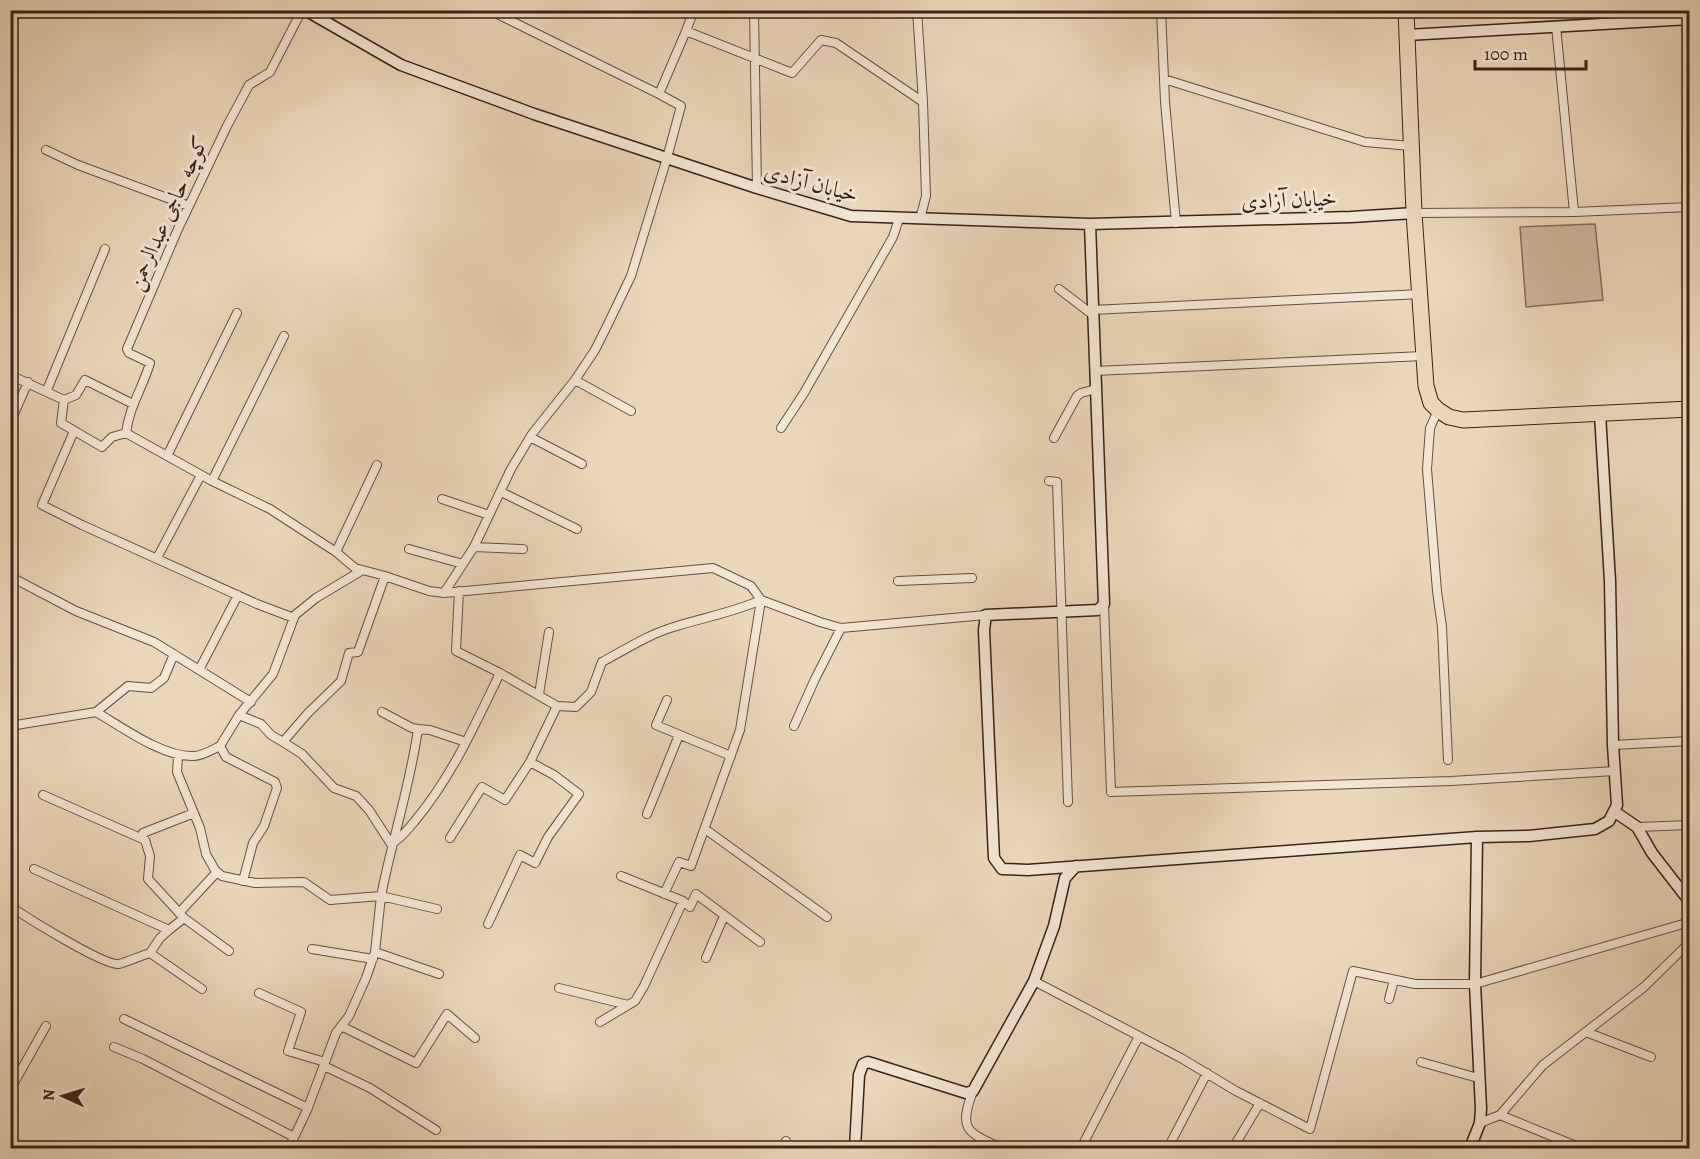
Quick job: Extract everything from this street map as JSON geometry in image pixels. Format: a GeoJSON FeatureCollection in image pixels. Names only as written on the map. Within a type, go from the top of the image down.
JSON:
{"type":"FeatureCollection","features":[{"type":"Feature","properties":{"kind":"highway"},"geometry":{"type":"LineString","coordinates":[[1406,10],[1414,213],[1426,386],[1431,403],[1438,411],[1449,417],[1463,420],[1689,409]]}},
{"type":"Feature","properties":{"kind":"street","name":"خیابان آزادی"},"geometry":{"type":"LineString","coordinates":[[304,10],[401,65],[534,114],[757,188],[851,216],[1090,224],[1176,223],[1414,213]]}},
{"type":"Feature","properties":{"kind":"street","name":"کوچه حاجی عبدالرحمن"},"geometry":{"type":"LineString","coordinates":[[126,433],[127,421],[150,363],[129,353],[127,349],[189,206],[249,85],[270,72],[304,10]]}},
{"type":"Feature","properties":{"kind":"street"},"geometry":{"type":"LineString","coordinates":[[444,593],[474,547],[511,469],[530,437],[595,350],[631,276],[681,106],[489,10]]}},
{"type":"Feature","properties":{"kind":"street"},"geometry":{"type":"LineString","coordinates":[[660,94],[694,10]]}},
{"type":"Feature","properties":{"kind":"street"},"geometry":{"type":"LineString","coordinates":[[754,10],[757,188]]}},
{"type":"Feature","properties":{"kind":"street"},"geometry":{"type":"LineString","coordinates":[[917,10],[926,196],[920,219]]}},
{"type":"Feature","properties":{"kind":"street"},"geometry":{"type":"LineString","coordinates":[[1161,10],[1164,79],[1176,223]]}},
{"type":"Feature","properties":{"kind":"street"},"geometry":{"type":"LineString","coordinates":[[1407,35],[1689,16]]}},
{"type":"Feature","properties":{"kind":"street"},"geometry":{"type":"LineString","coordinates":[[1556,26],[1574,212]]}},
{"type":"Feature","properties":{"kind":"street"},"geometry":{"type":"LineString","coordinates":[[686,31],[792,73],[820,40],[836,43],[923,102]]}},
{"type":"Feature","properties":{"kind":"street"},"geometry":{"type":"LineString","coordinates":[[1164,79],[1365,142],[1412,146]]}},
{"type":"Feature","properties":{"kind":"street"},"geometry":{"type":"LineString","coordinates":[[46,150],[78,165],[189,206]]}},
{"type":"Feature","properties":{"kind":"street"},"geometry":{"type":"LineString","coordinates":[[1414,213],[1574,212],[1689,207]]}},
{"type":"Feature","properties":{"kind":"street"},"geometry":{"type":"LineString","coordinates":[[781,428],[804,393],[893,237],[899,219]]}},
{"type":"Feature","properties":{"kind":"street"},"geometry":{"type":"LineString","coordinates":[[1090,224],[1111,792],[1451,781],[1615,771]]}},
{"type":"Feature","properties":{"kind":"street"},"geometry":{"type":"LineString","coordinates":[[47,390],[105,249]]}},
{"type":"Feature","properties":{"kind":"street"},"geometry":{"type":"LineString","coordinates":[[1059,290],[1093,313],[1421,294]]}},
{"type":"Feature","properties":{"kind":"street"},"geometry":{"type":"LineString","coordinates":[[167,456],[237,313]]}},
{"type":"Feature","properties":{"kind":"street"},"geometry":{"type":"LineString","coordinates":[[212,481],[284,336]]}},
{"type":"Feature","properties":{"kind":"street"},"geometry":{"type":"LineString","coordinates":[[1095,371],[1424,356]]}},
{"type":"Feature","properties":{"kind":"street"},"geometry":{"type":"LineString","coordinates":[[10,375],[47,390],[64,400]]}},
{"type":"Feature","properties":{"kind":"street"},"geometry":{"type":"LineString","coordinates":[[64,400],[76,395],[85,380],[133,405]]}},
{"type":"Feature","properties":{"kind":"street"},"geometry":{"type":"LineString","coordinates":[[574,380],[631,411]]}},
{"type":"Feature","properties":{"kind":"street"},"geometry":{"type":"LineString","coordinates":[[10,423],[28,382]]}},
{"type":"Feature","properties":{"kind":"street"},"geometry":{"type":"LineString","coordinates":[[1054,438],[1077,396],[1096,389]]}},
{"type":"Feature","properties":{"kind":"street"},"geometry":{"type":"LineString","coordinates":[[64,400],[62,423],[102,447],[112,436],[126,433],[212,481],[270,509],[336,552],[355,568],[429,591],[444,593],[713,568],[751,586],[762,600],[841,628],[986,615],[1098,610],[1104,604]]}},
{"type":"Feature","properties":{"kind":"street"},"geometry":{"type":"LineString","coordinates":[[1438,411],[1430,428],[1427,469],[1442,627],[1448,760]]}},
{"type":"Feature","properties":{"kind":"street"},"geometry":{"type":"LineString","coordinates":[[986,615],[984,630],[994,858],[1002,869],[1076,867],[1477,837],[1529,836],[1595,829],[1609,821],[1617,805],[1613,745],[1610,581],[1600,414]]}},
{"type":"Feature","properties":{"kind":"street"},"geometry":{"type":"LineString","coordinates":[[74,431],[42,505],[238,595],[294,618]]}},
{"type":"Feature","properties":{"kind":"street"},"geometry":{"type":"LineString","coordinates":[[530,437],[582,464]]}},
{"type":"Feature","properties":{"kind":"street"},"geometry":{"type":"LineString","coordinates":[[336,552],[377,465]]}},
{"type":"Feature","properties":{"kind":"street"},"geometry":{"type":"LineString","coordinates":[[157,558],[201,475]]}},
{"type":"Feature","properties":{"kind":"street"},"geometry":{"type":"LineString","coordinates":[[1049,481],[1057,482],[1068,802]]}},
{"type":"Feature","properties":{"kind":"street"},"geometry":{"type":"LineString","coordinates":[[501,492],[577,529]]}},
{"type":"Feature","properties":{"kind":"street"},"geometry":{"type":"LineString","coordinates":[[442,499],[489,515]]}},
{"type":"Feature","properties":{"kind":"street"},"geometry":{"type":"LineString","coordinates":[[474,547],[523,549]]}},
{"type":"Feature","properties":{"kind":"street"},"geometry":{"type":"LineString","coordinates":[[409,549],[463,564]]}},
{"type":"Feature","properties":{"kind":"street"},"geometry":{"type":"LineString","coordinates":[[96,712],[178,756],[197,756],[220,746],[239,715],[273,674],[294,618],[316,598],[361,571]]}},
{"type":"Feature","properties":{"kind":"street"},"geometry":{"type":"LineString","coordinates":[[283,742],[308,713],[341,681],[349,653],[358,652],[385,576]]}},
{"type":"Feature","properties":{"kind":"street"},"geometry":{"type":"LineString","coordinates":[[13,578],[76,611],[154,642],[251,702]]}},
{"type":"Feature","properties":{"kind":"street"},"geometry":{"type":"LineString","coordinates":[[898,580],[972,578]]}},
{"type":"Feature","properties":{"kind":"street"},"geometry":{"type":"LineString","coordinates":[[459,591],[456,651],[539,694],[557,706],[576,707],[591,692],[602,662],[675,626],[725,614],[762,600]]}},
{"type":"Feature","properties":{"kind":"street"},"geometry":{"type":"LineString","coordinates":[[199,670],[238,595]]}},
{"type":"Feature","properties":{"kind":"street"},"geometry":{"type":"LineString","coordinates":[[664,894],[680,862],[690,866],[740,730],[762,600]]}},
{"type":"Feature","properties":{"kind":"street"},"geometry":{"type":"LineString","coordinates":[[795,726],[815,679],[841,628]]}},
{"type":"Feature","properties":{"kind":"street"},"geometry":{"type":"LineString","coordinates":[[539,694],[549,632]]}},
{"type":"Feature","properties":{"kind":"street"},"geometry":{"type":"LineString","coordinates":[[10,726],[96,712],[129,686],[151,688],[164,678],[174,654]]}},
{"type":"Feature","properties":{"kind":"street"},"geometry":{"type":"LineString","coordinates":[[392,844],[403,837],[432,801],[466,742],[500,673]]}},
{"type":"Feature","properties":{"kind":"street"},"geometry":{"type":"LineString","coordinates":[[667,700],[656,725],[731,756]]}},
{"type":"Feature","properties":{"kind":"street"},"geometry":{"type":"LineString","coordinates":[[450,838],[482,787],[505,801],[530,762],[557,706]]}},
{"type":"Feature","properties":{"kind":"street"},"geometry":{"type":"LineString","coordinates":[[382,712],[412,728],[430,730],[466,742]]}},
{"type":"Feature","properties":{"kind":"street"},"geometry":{"type":"LineString","coordinates":[[239,715],[261,723],[271,735],[302,754],[334,788],[356,796],[369,810],[392,844]]}},
{"type":"Feature","properties":{"kind":"street"},"geometry":{"type":"LineString","coordinates":[[289,1149],[308,1108],[336,1033],[349,1016],[374,955],[381,896],[392,844],[413,770],[418,729]]}},
{"type":"Feature","properties":{"kind":"street"},"geometry":{"type":"LineString","coordinates":[[647,814],[680,735]]}},
{"type":"Feature","properties":{"kind":"street"},"geometry":{"type":"LineString","coordinates":[[1613,745],[1689,741]]}},
{"type":"Feature","properties":{"kind":"street"},"geometry":{"type":"LineString","coordinates":[[220,746],[226,758],[275,782],[277,789],[264,826],[253,843],[243,880]]}},
{"type":"Feature","properties":{"kind":"street"},"geometry":{"type":"LineString","coordinates":[[178,756],[177,772],[200,828],[206,854],[222,876],[255,883],[304,882],[330,900],[381,896],[437,909]]}},
{"type":"Feature","properties":{"kind":"street"},"geometry":{"type":"LineString","coordinates":[[488,924],[520,855],[535,863],[548,837],[579,794],[554,775],[530,762]]}},
{"type":"Feature","properties":{"kind":"street"},"geometry":{"type":"LineString","coordinates":[[43,795],[145,840],[150,856],[148,879],[182,915],[229,951]]}},
{"type":"Feature","properties":{"kind":"street"},"geometry":{"type":"LineString","coordinates":[[1615,812],[1637,827],[1652,852],[1689,902]]}},
{"type":"Feature","properties":{"kind":"street"},"geometry":{"type":"LineString","coordinates":[[141,838],[143,833],[194,813]]}},
{"type":"Feature","properties":{"kind":"street"},"geometry":{"type":"LineString","coordinates":[[1637,827],[1689,825],[1689,844]]}},
{"type":"Feature","properties":{"kind":"street"},"geometry":{"type":"LineString","coordinates":[[705,829],[827,917]]}},
{"type":"Feature","properties":{"kind":"street"},"geometry":{"type":"LineString","coordinates":[[1470,1149],[1480,1124],[1481,1109],[1475,984],[1477,837]]}},
{"type":"Feature","properties":{"kind":"street"},"geometry":{"type":"LineString","coordinates":[[1001,1149],[972,1134],[965,1122],[967,1107],[973,1090],[1034,981],[1054,926],[1065,878],[1076,867]]}},
{"type":"Feature","properties":{"kind":"street"},"geometry":{"type":"LineString","coordinates":[[1054,868],[1065,878]]}},
{"type":"Feature","properties":{"kind":"street"},"geometry":{"type":"LineString","coordinates":[[34,869],[169,930]]}},
{"type":"Feature","properties":{"kind":"street"},"geometry":{"type":"LineString","coordinates":[[10,906],[104,960],[118,964],[150,953],[218,872]]}},
{"type":"Feature","properties":{"kind":"street"},"geometry":{"type":"LineString","coordinates":[[621,876],[683,901],[690,907],[696,894],[760,942]]}},
{"type":"Feature","properties":{"kind":"street"},"geometry":{"type":"LineString","coordinates":[[600,1022],[635,1001],[683,901]]}},
{"type":"Feature","properties":{"kind":"street"},"geometry":{"type":"LineString","coordinates":[[706,958],[724,916]]}},
{"type":"Feature","properties":{"kind":"street"},"geometry":{"type":"LineString","coordinates":[[1034,981],[1311,1129],[1353,971],[1415,984],[1475,984],[1689,922]]}},
{"type":"Feature","properties":{"kind":"street"},"geometry":{"type":"LineString","coordinates":[[1480,1124],[1500,1115],[1543,1065],[1644,987],[1689,942]]}},
{"type":"Feature","properties":{"kind":"street"},"geometry":{"type":"LineString","coordinates":[[312,950],[374,955],[439,974]]}},
{"type":"Feature","properties":{"kind":"street"},"geometry":{"type":"LineString","coordinates":[[150,953],[202,989]]}},
{"type":"Feature","properties":{"kind":"street"},"geometry":{"type":"LineString","coordinates":[[1389,999],[1394,980]]}},
{"type":"Feature","properties":{"kind":"street"},"geometry":{"type":"LineString","coordinates":[[559,987],[628,1005]]}},
{"type":"Feature","properties":{"kind":"street"},"geometry":{"type":"LineString","coordinates":[[259,993],[300,1012],[288,1051],[325,1064],[370,1088],[436,1130]]}},
{"type":"Feature","properties":{"kind":"street"},"geometry":{"type":"LineString","coordinates":[[341,1026],[416,1063],[447,1014],[475,1038]]}},
{"type":"Feature","properties":{"kind":"street"},"geometry":{"type":"LineString","coordinates":[[124,1019],[308,1108]]}},
{"type":"Feature","properties":{"kind":"street"},"geometry":{"type":"LineString","coordinates":[[10,1090],[46,1026]]}},
{"type":"Feature","properties":{"kind":"street"},"geometry":{"type":"LineString","coordinates":[[1586,1032],[1651,1057]]}},
{"type":"Feature","properties":{"kind":"street"},"geometry":{"type":"LineString","coordinates":[[1082,1149],[1139,1036]]}},
{"type":"Feature","properties":{"kind":"street"},"geometry":{"type":"LineString","coordinates":[[114,1047],[294,1137]]}},
{"type":"Feature","properties":{"kind":"street"},"geometry":{"type":"LineString","coordinates":[[855,1149],[859,1075],[863,1064],[868,1062],[966,1093],[973,1090]]}},
{"type":"Feature","properties":{"kind":"street"},"geometry":{"type":"LineString","coordinates":[[1421,1062],[1478,1078]]}},
{"type":"Feature","properties":{"kind":"street"},"geometry":{"type":"LineString","coordinates":[[1168,1149],[1207,1073]]}},
{"type":"Feature","properties":{"kind":"street"},"geometry":{"type":"LineString","coordinates":[[1236,1143],[1260,1103]]}},
{"type":"Feature","properties":{"kind":"street"},"geometry":{"type":"LineString","coordinates":[[1500,1115],[1581,1149]]}},
{"type":"Feature","properties":{"kind":"street"},"geometry":{"type":"LineString","coordinates":[[1688,1149],[1689,1140]]}},
{"type":"Feature","properties":{"kind":"street"},"geometry":{"type":"LineString","coordinates":[[780,1149],[786,1141]]}},
{"type":"Feature","properties":{"kind":"shaded area"},"geometry":{"type":"Polygon","coordinates":[[[1595,224],[1603,300],[1526,307],[1520,227],[1595,224]]]}}]}
